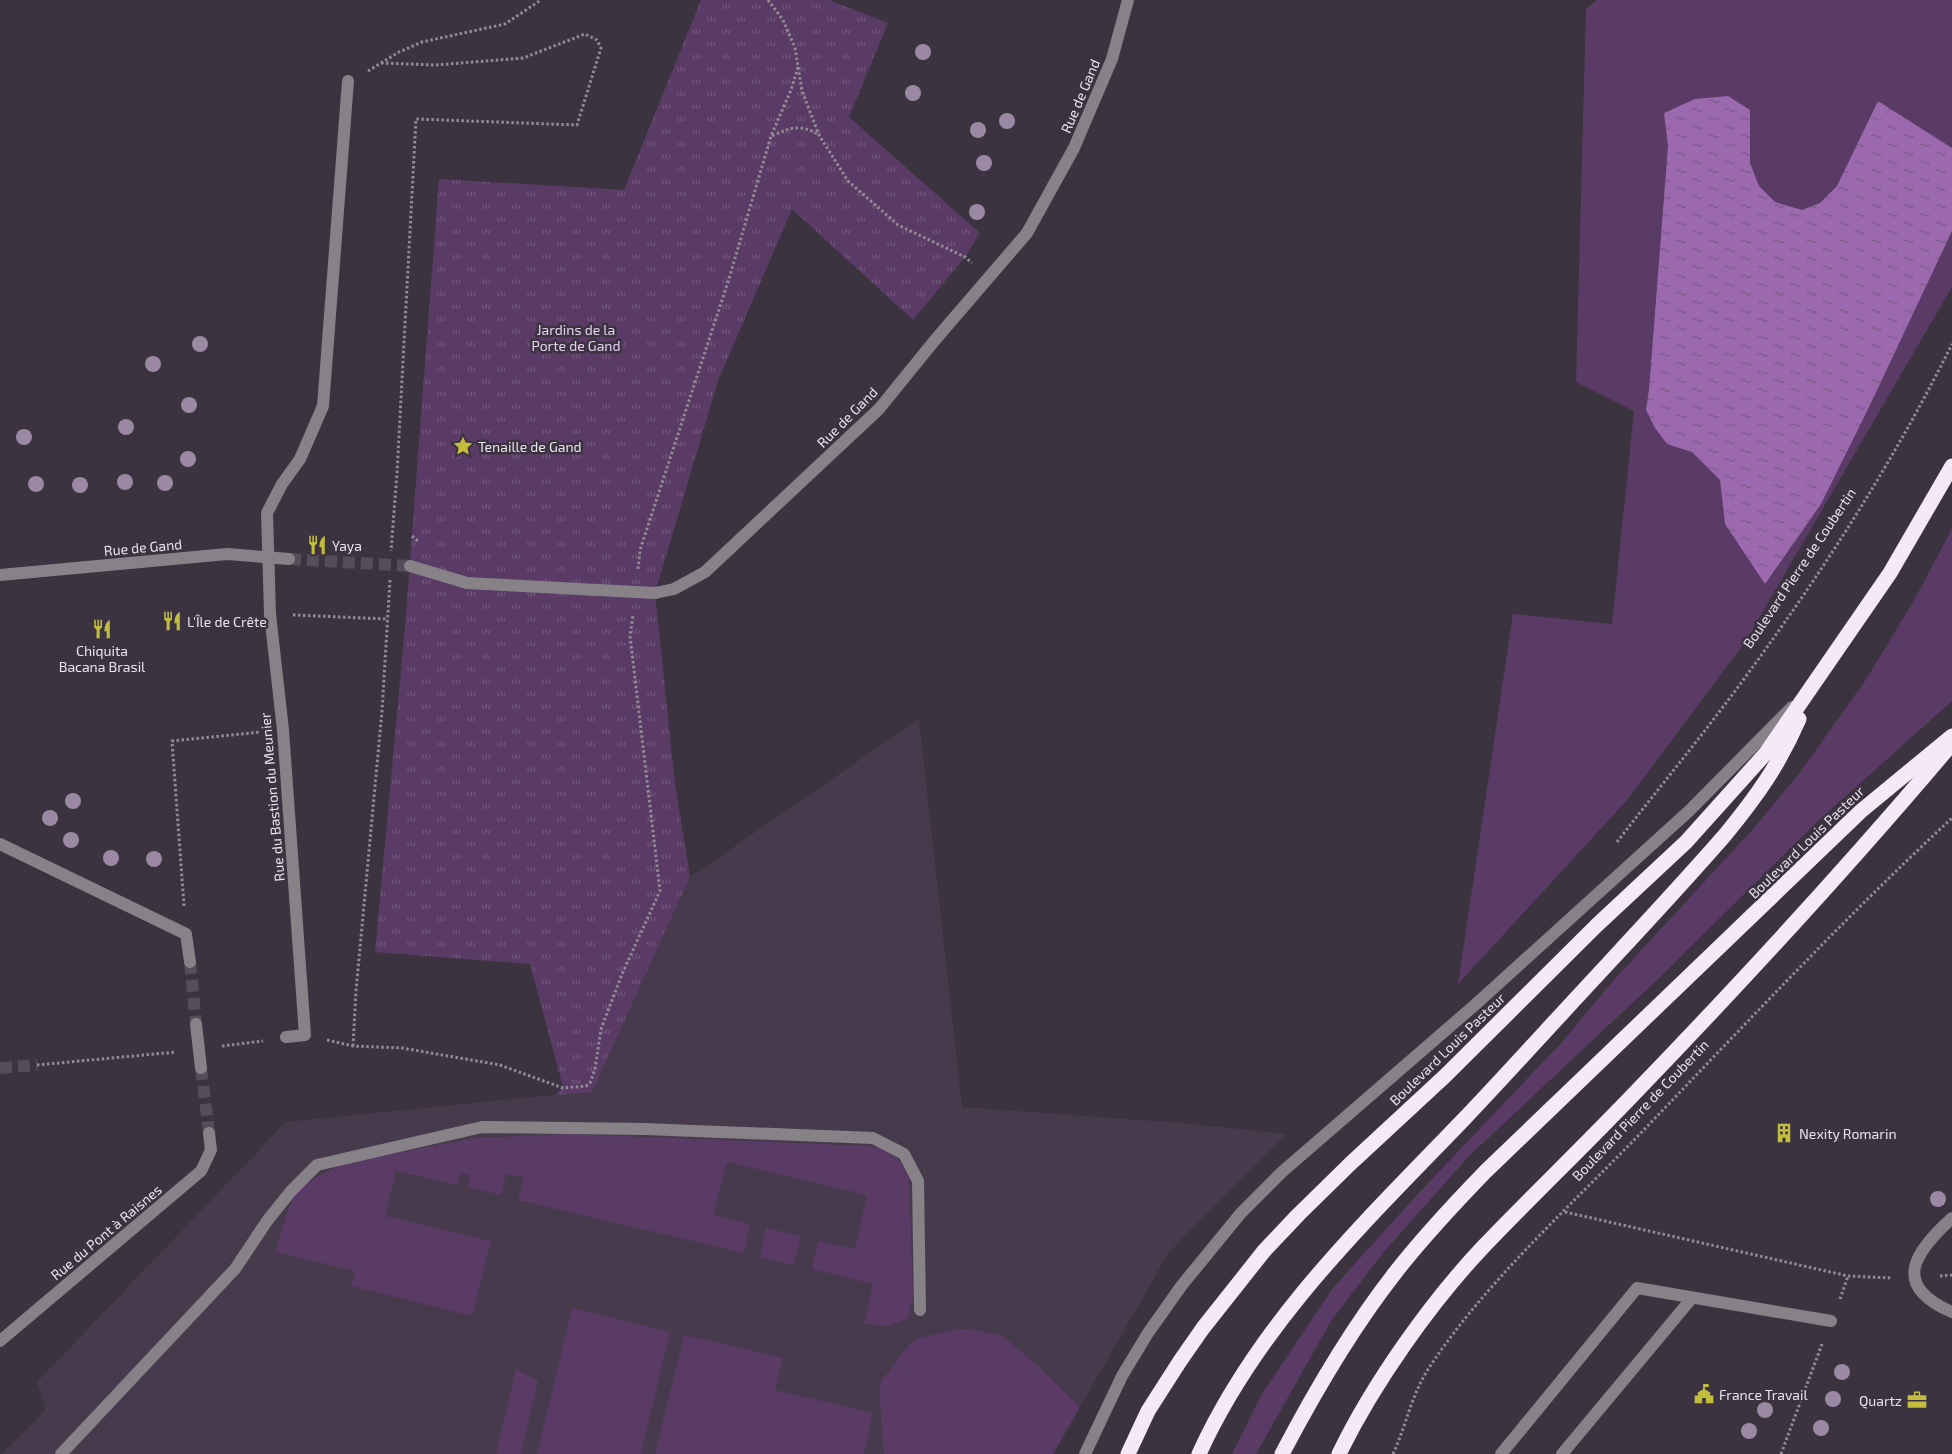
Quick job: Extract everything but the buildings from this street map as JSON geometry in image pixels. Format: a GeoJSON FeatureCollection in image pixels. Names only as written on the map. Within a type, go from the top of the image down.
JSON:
{"type":"FeatureCollection","features":[{"type":"Feature","properties":{"kind":"highway"},"geometry":{"type":"LineString","coordinates":[[1199,1454],[1218,1414],[1249,1364],[1279,1324],[1353,1234],[1519,1061],[1697,868],[1749,806],[1780,759],[1813,686],[1890,573],[1952,466]]}},
{"type":"Feature","properties":{"kind":"highway","name":"Boulevard Louis Pasteur"},"geometry":{"type":"LineString","coordinates":[[1128,1454],[1148,1411],[1180,1361],[1203,1328],[1264,1251],[1298,1214],[1445,1076],[1597,925],[1686,842],[1766,753],[1813,686]]}},
{"type":"Feature","properties":{"kind":"highway","name":"Boulevard Louis Pasteur"},"geometry":{"type":"LineString","coordinates":[[1282,1454],[1335,1359],[1394,1275],[1437,1222],[1486,1171],[1861,811],[1952,736]]}},
{"type":"Feature","properties":{"kind":"highway"},"geometry":{"type":"LineString","coordinates":[[1338,1454],[1364,1407],[1405,1345],[1453,1282],[1484,1246],[1612,1116],[1756,965],[1869,841],[1952,743]]}},
{"type":"Feature","properties":{"kind":"street","name":"Rue de Gand"},"geometry":{"type":"LineString","coordinates":[[410,566],[468,583],[656,593],[674,589],[705,572],[879,409],[935,340],[1027,233],[1074,148],[1112,59],[1127,5]]}},
{"type":"Feature","properties":{"kind":"street","name":"Rue du Bastion du Meunier"},"geometry":{"type":"LineString","coordinates":[[305,1035],[283,730],[270,614],[267,513],[282,484],[300,459],[323,406],[348,81]]}},
{"type":"Feature","properties":{"kind":"street","name":"Rue de Gand"},"geometry":{"type":"LineString","coordinates":[[0,575],[227,554],[289,559]]}},
{"type":"Feature","properties":{"kind":"street"},"geometry":{"type":"LineString","coordinates":[[1085,1454],[1122,1376],[1148,1333],[1202,1259],[1246,1208],[1282,1172],[1476,1004],[1689,811],[1813,686]]}},
{"type":"Feature","properties":{"kind":"street"},"geometry":{"type":"LineString","coordinates":[[0,844],[186,934],[190,962]]}},
{"type":"Feature","properties":{"kind":"street"},"geometry":{"type":"LineString","coordinates":[[196,1024],[201,1068]]}},
{"type":"Feature","properties":{"kind":"street"},"geometry":{"type":"LineString","coordinates":[[286,1037],[305,1035]]}},
{"type":"Feature","properties":{"kind":"street"},"geometry":{"type":"LineString","coordinates":[[61,1454],[235,1269],[267,1220],[291,1191],[317,1165],[482,1127],[645,1130],[873,1138],[904,1154],[918,1181],[920,1310]]}},
{"type":"Feature","properties":{"kind":"street","name":"Rue du Pont à Raisnes"},"geometry":{"type":"LineString","coordinates":[[0,1342],[201,1171],[211,1150],[209,1133]]}},
{"type":"Feature","properties":{"kind":"street"},"geometry":{"type":"LineString","coordinates":[[1952,1218],[1931,1237],[1922,1249],[1915,1264],[1915,1278],[1922,1293],[1935,1304],[1952,1312]]}},
{"type":"Feature","properties":{"kind":"street"},"geometry":{"type":"LineString","coordinates":[[1501,1454],[1636,1288],[1831,1321]]}},
{"type":"Feature","properties":{"kind":"street"},"geometry":{"type":"LineString","coordinates":[[1562,1454],[1692,1298]]}},
{"type":"Feature","properties":{"kind":"path"},"geometry":{"type":"LineString","coordinates":[[348,81],[399,52],[422,42],[505,24],[541,0]]}},
{"type":"Feature","properties":{"kind":"path"},"geometry":{"type":"LineString","coordinates":[[768,0],[783,20],[795,48],[802,91],[819,135],[848,181],[898,225],[965,257],[990,277]]}},
{"type":"Feature","properties":{"kind":"path"},"geometry":{"type":"LineString","coordinates":[[381,63],[436,65],[523,58],[585,34],[597,40],[601,48],[577,125],[416,119],[394,513]]}},
{"type":"Feature","properties":{"kind":"path"},"geometry":{"type":"LineString","coordinates":[[638,570],[640,550],[728,282],[771,136],[792,90],[798,67]]}},
{"type":"Feature","properties":{"kind":"path"},"geometry":{"type":"LineString","coordinates":[[771,136],[786,129],[798,128],[809,129],[819,135]]}},
{"type":"Feature","properties":{"kind":"path","name":"Boulevard Pierre de Coubertin"},"geometry":{"type":"LineString","coordinates":[[1652,797],[1746,676],[1834,550],[1894,452],[1952,344]]}},
{"type":"Feature","properties":{"kind":"path"},"geometry":{"type":"LineString","coordinates":[[305,1035],[353,1046],[402,1048],[500,1065],[563,1088],[590,1084],[595,1069],[601,1029],[622,974],[660,891],[630,636],[634,608]]}},
{"type":"Feature","properties":{"kind":"path"},"geometry":{"type":"LineString","coordinates":[[353,1046],[356,991],[382,711],[388,614]]}},
{"type":"Feature","properties":{"kind":"path"},"geometry":{"type":"LineString","coordinates":[[286,615],[388,619]]}},
{"type":"Feature","properties":{"kind":"path"},"geometry":{"type":"LineString","coordinates":[[186,934],[172,741],[283,730]]}},
{"type":"Feature","properties":{"kind":"path","name":"Boulevard Pierre de Coubertin"},"geometry":{"type":"LineString","coordinates":[[1393,1454],[1403,1432],[1418,1386],[1460,1326],[1507,1272],[1880,887],[1952,818]]}},
{"type":"Feature","properties":{"kind":"path"},"geometry":{"type":"LineString","coordinates":[[38,1065],[199,1050],[286,1037]]}},
{"type":"Feature","properties":{"kind":"path"},"geometry":{"type":"LineString","coordinates":[[1564,1212],[1848,1276],[1915,1278]]}},
{"type":"Feature","properties":{"kind":"path"},"geometry":{"type":"LineString","coordinates":[[1781,1454],[1848,1276]]}},
{"type":"Feature","properties":{"kind":"shaded area"},"geometry":{"type":"Polygon","coordinates":[[[919,719],[962,1107],[1182,1123],[1286,1134],[1169,1252],[1053,1454],[1,1454],[46,1409],[37,1382],[286,1122],[592,1091],[690,877],[919,719]]]}},
{"type":"Feature","properties":{"kind":"green space","name":"Jardins de la Porte de Gand"},"geometry":{"type":"Polygon","coordinates":[[[701,0],[829,0],[888,23],[849,117],[980,233],[965,257],[913,320],[792,209],[718,381],[655,593],[675,784],[690,877],[592,1092],[556,1095],[563,1087],[530,964],[375,952],[405,627],[439,179],[624,190],[701,0]]]}},
{"type":"Feature","properties":{"kind":"green space"},"geometry":{"type":"Polygon","coordinates":[[[1597,0],[1952,0],[1952,287],[1745,642],[1628,799],[1458,984],[1513,614],[1612,624],[1634,411],[1576,382],[1586,9],[1597,0]]]}},
{"type":"Feature","properties":{"kind":"green space"},"geometry":{"type":"Polygon","coordinates":[[[1952,529],[1952,701],[1818,821],[1657,980],[1469,1156],[1382,1254],[1331,1321],[1256,1454],[1232,1454],[1261,1395],[1333,1288],[1415,1197],[1563,1041],[1612,982],[1752,830],[1798,775],[1865,681],[1912,604],[1952,529]]]}},
{"type":"Feature","properties":{"kind":"green space"},"geometry":{"type":"Polygon","coordinates":[[[569,1134],[867,1146],[883,1149],[898,1158],[909,1178],[913,1295],[908,1318],[888,1326],[864,1324],[873,1284],[812,1269],[818,1241],[855,1249],[867,1195],[727,1162],[713,1215],[750,1224],[744,1253],[518,1200],[524,1178],[506,1174],[501,1195],[468,1187],[470,1176],[461,1173],[458,1185],[396,1171],[385,1216],[491,1241],[472,1316],[351,1286],[355,1271],[276,1252],[285,1219],[296,1194],[310,1181],[345,1163],[475,1138],[569,1134]]]}},
{"type":"Feature","properties":{"kind":"green space"},"geometry":{"type":"Polygon","coordinates":[[[766,1228],[801,1236],[794,1265],[760,1257],[766,1228]]]}},
{"type":"Feature","properties":{"kind":"green space"},"geometry":{"type":"Polygon","coordinates":[[[572,1308],[670,1332],[641,1454],[537,1454],[572,1308]]]}},
{"type":"Feature","properties":{"kind":"green space"},"geometry":{"type":"Polygon","coordinates":[[[961,1329],[1003,1336],[1038,1366],[1080,1407],[1053,1454],[884,1454],[879,1390],[882,1380],[909,1345],[916,1339],[961,1329]]]}},
{"type":"Feature","properties":{"kind":"green space"},"geometry":{"type":"Polygon","coordinates":[[[684,1335],[783,1358],[775,1390],[873,1413],[864,1454],[655,1454],[684,1335]]]}},
{"type":"Feature","properties":{"kind":"green space"},"geometry":{"type":"Polygon","coordinates":[[[516,1369],[538,1381],[521,1454],[496,1454],[516,1369]]]}},
{"type":"Feature","properties":{"kind":"water"},"geometry":{"type":"Polygon","coordinates":[[[1728,96],[1750,110],[1750,163],[1759,186],[1775,202],[1802,210],[1820,203],[1837,186],[1878,101],[1952,148],[1952,231],[1821,504],[1765,584],[1725,524],[1720,480],[1692,452],[1667,444],[1655,428],[1646,410],[1668,146],[1664,113],[1695,99],[1728,96]]]}},
{"type":"Feature","properties":{"kind":"tunnel"},"geometry":{"type":"LineString","coordinates":[[289,559],[410,566]]}},
{"type":"Feature","properties":{"kind":"tunnel"},"geometry":{"type":"LineString","coordinates":[[190,962],[196,1024]]}},
{"type":"Feature","properties":{"kind":"tunnel"},"geometry":{"type":"LineString","coordinates":[[0,1068],[37,1065]]}},
{"type":"Feature","properties":{"kind":"tunnel"},"geometry":{"type":"LineString","coordinates":[[201,1068],[209,1133]]}},
{"type":"Feature","properties":{"kind":"place","name":"Tenaille de Gand"},"geometry":{"type":"Point","coordinates":[463,446]}},
{"type":"Feature","properties":{"kind":"place","name":"Yaya"},"geometry":{"type":"Point","coordinates":[317,545]}},
{"type":"Feature","properties":{"kind":"place","name":"L'Île de Crête"},"geometry":{"type":"Point","coordinates":[172,621]}},
{"type":"Feature","properties":{"kind":"place","name":"Chiquita Bacana Brasil"},"geometry":{"type":"Point","coordinates":[102,629]}},
{"type":"Feature","properties":{"kind":"place","name":"Nexity Romarin"},"geometry":{"type":"Point","coordinates":[1784,1133]}},
{"type":"Feature","properties":{"kind":"place","name":"France Travail"},"geometry":{"type":"Point","coordinates":[1704,1394]}},
{"type":"Feature","properties":{"kind":"place","name":"Quartz"},"geometry":{"type":"Point","coordinates":[1917,1400]}}]}
